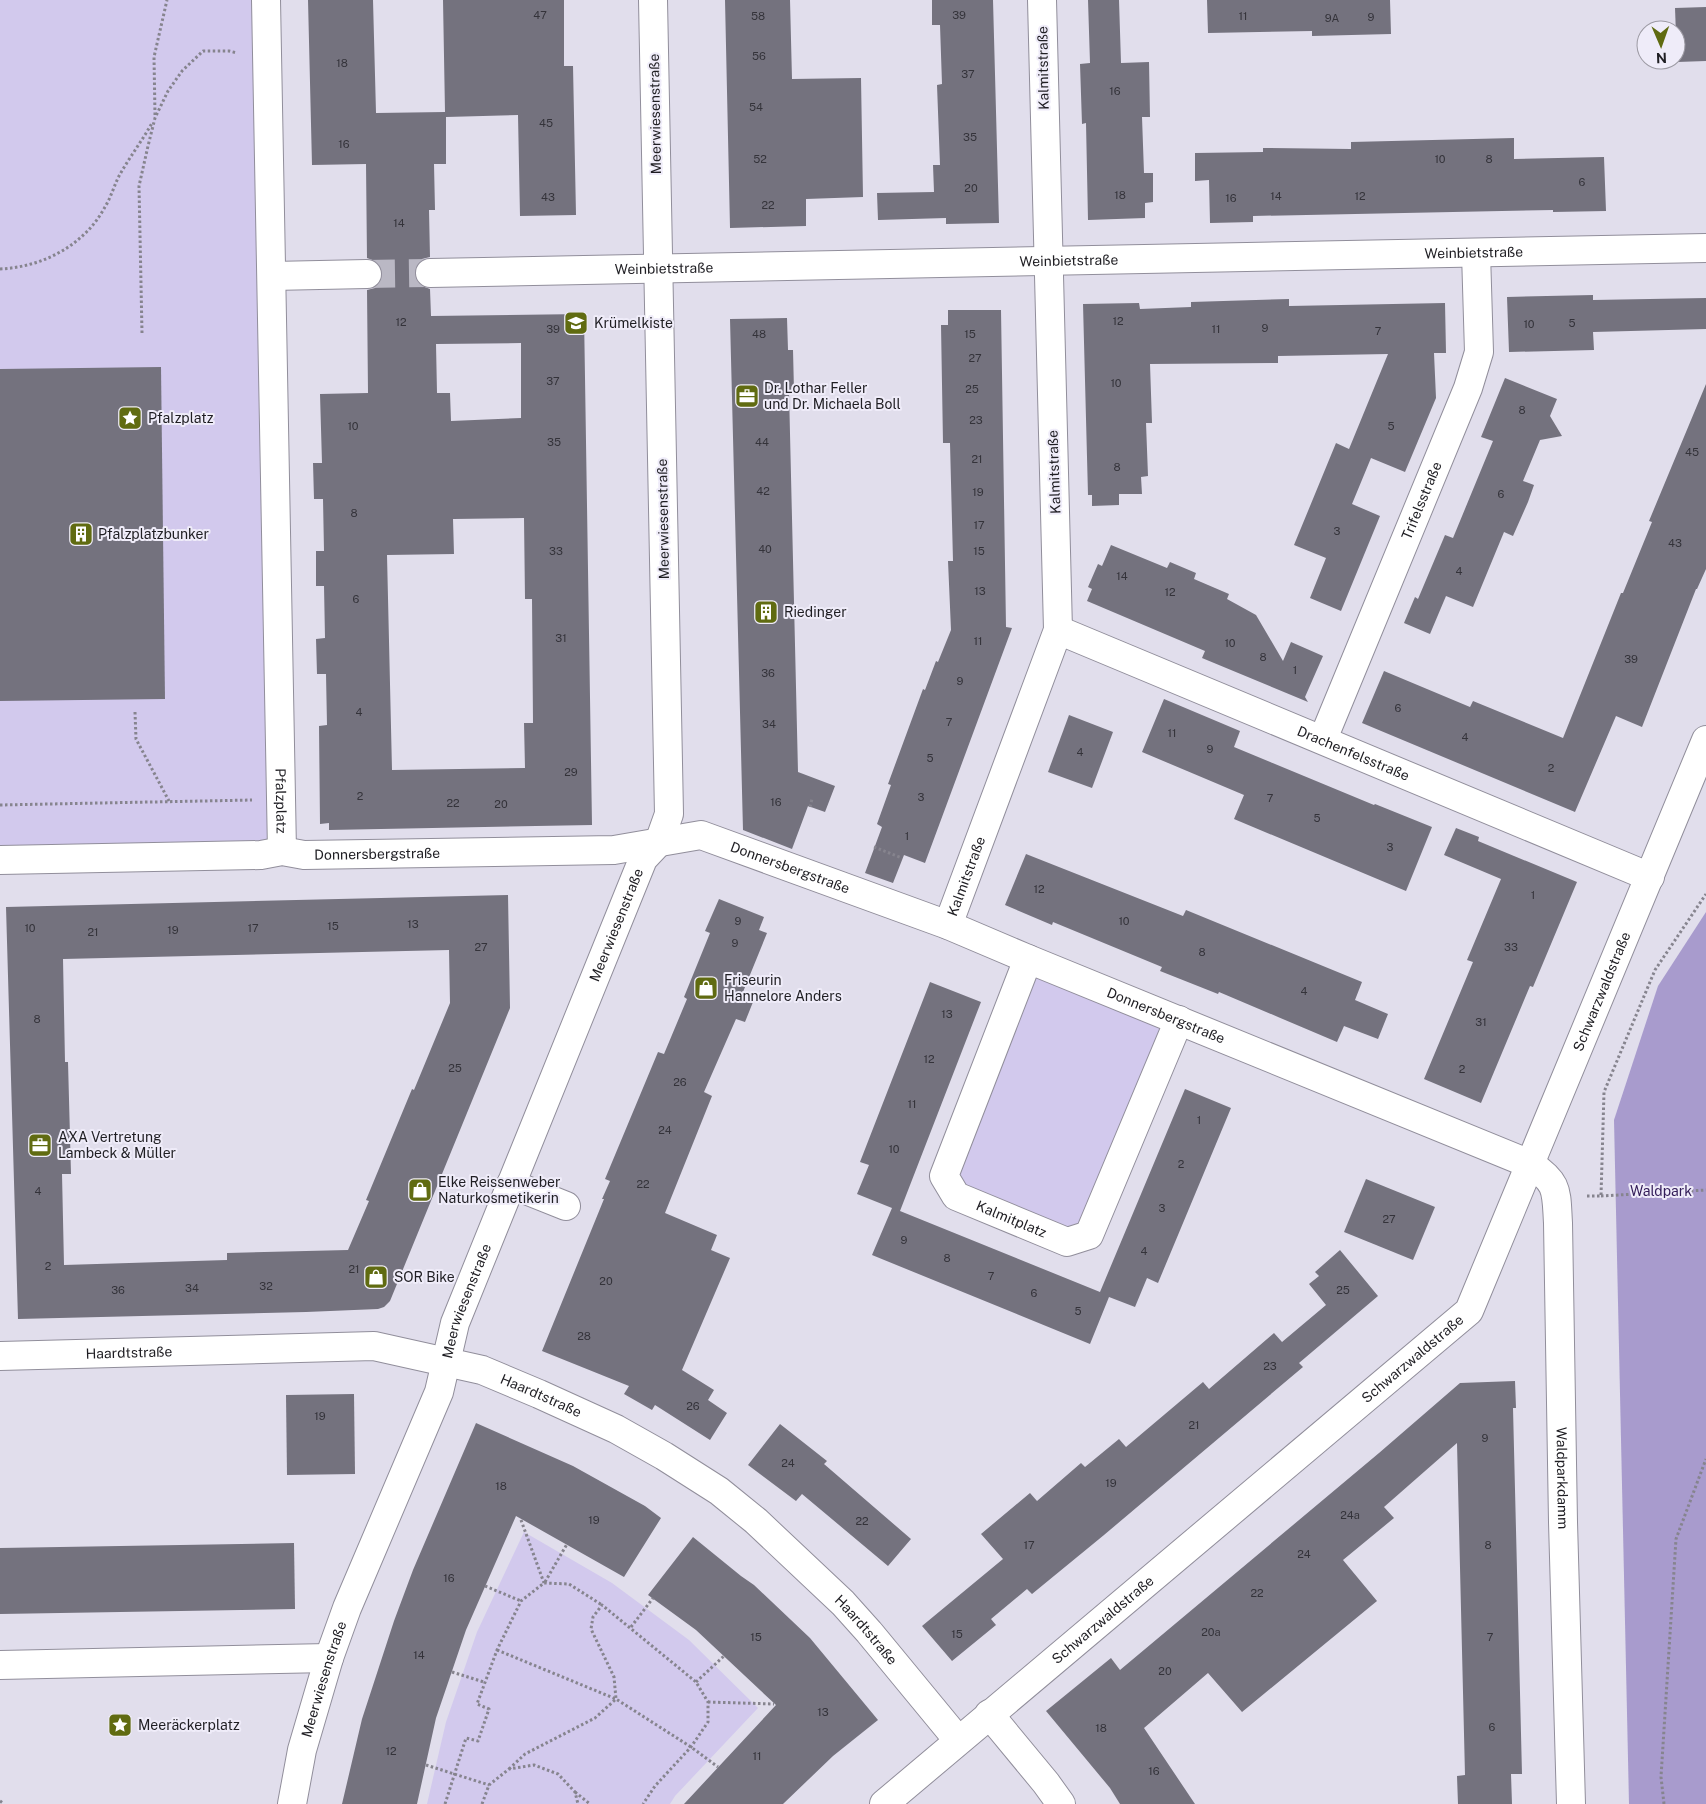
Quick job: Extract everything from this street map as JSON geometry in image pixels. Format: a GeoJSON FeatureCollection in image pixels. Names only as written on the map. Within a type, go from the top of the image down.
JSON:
{"type":"FeatureCollection","features":[{"type":"Feature","properties":{"kind":"street","name":"Pfalzplatz"},"geometry":{"type":"LineString","coordinates":[[266,0],[282,851]]}},
{"type":"Feature","properties":{"kind":"street","name":"Meerwiesenstraße"},"geometry":{"type":"LineString","coordinates":[[292,1804],[302,1750],[330,1658],[348,1608],[439,1392],[455,1323],[643,859],[659,842],[670,814],[653,0]]}},
{"type":"Feature","properties":{"kind":"street","name":"Kalmitstraße"},"geometry":{"type":"LineString","coordinates":[[948,925],[1058,630],[1042,0]]}},
{"type":"Feature","properties":{"kind":"street","name":"Weinbietstraße"},"geometry":{"type":"LineString","coordinates":[[430,273],[1706,248]]}},
{"type":"Feature","properties":{"kind":"street","name":"Trifelsstraße"},"geometry":{"type":"LineString","coordinates":[[1323,739],[1468,388],[1479,352],[1476,253]]}},
{"type":"Feature","properties":{"kind":"street"},"geometry":{"type":"LineString","coordinates":[[272,276],[367,274]]}},
{"type":"Feature","properties":{"kind":"street","name":"Drachenfelsstraße"},"geometry":{"type":"LineString","coordinates":[[1058,630],[1650,877]]}},
{"type":"Feature","properties":{"kind":"street","name":"Schwarzwaldstraße"},"geometry":{"type":"LineString","coordinates":[[884,1804],[1469,1311],[1706,740]]}},
{"type":"Feature","properties":{"kind":"street","name":"Donnersbergstraße"},"geometry":{"type":"LineString","coordinates":[[0,860],[261,855],[282,851],[304,855],[614,850],[701,835],[948,925],[1530,1164]]}},
{"type":"Feature","properties":{"kind":"street","name":"Kalmitplatz"},"geometry":{"type":"LineString","coordinates":[[1028,959],[944,1176],[956,1196],[1067,1242],[1089,1235],[1179,1020]]}},
{"type":"Feature","properties":{"kind":"street","name":"Waldparkdamm"},"geometry":{"type":"LineString","coordinates":[[1530,1164],[1544,1173],[1554,1185],[1558,1223],[1562,1496],[1571,1804]]}},
{"type":"Feature","properties":{"kind":"street"},"geometry":{"type":"LineString","coordinates":[[511,1184],[566,1206]]}},
{"type":"Feature","properties":{"kind":"street","name":"Haardtstraße"},"geometry":{"type":"LineString","coordinates":[[0,1356],[374,1346],[482,1370],[616,1429],[664,1456],[719,1491],[756,1521],[843,1603],[958,1740]]}},
{"type":"Feature","properties":{"kind":"street"},"geometry":{"type":"LineString","coordinates":[[0,1664],[330,1658]]}},
{"type":"Feature","properties":{"kind":"street"},"geometry":{"type":"LineString","coordinates":[[989,1714],[1046,1782],[1061,1804]]}},
{"type":"Feature","properties":{"kind":"path"},"geometry":{"type":"LineString","coordinates":[[142,333],[139,186],[155,118],[154,57],[167,0]]}},
{"type":"Feature","properties":{"kind":"path"},"geometry":{"type":"LineString","coordinates":[[0,269],[20,268],[45,260],[71,246],[89,229],[104,209],[120,175],[155,118],[168,91],[182,71],[203,51],[246,55],[267,54]]}},
{"type":"Feature","properties":{"kind":"path"},"geometry":{"type":"LineString","coordinates":[[135,712],[136,739],[169,801]]}},
{"type":"Feature","properties":{"kind":"path"},"geometry":{"type":"LineString","coordinates":[[0,805],[280,799]]}},
{"type":"Feature","properties":{"kind":"path"},"geometry":{"type":"LineString","coordinates":[[810,807],[812,799]]}},
{"type":"Feature","properties":{"kind":"path"},"geometry":{"type":"LineString","coordinates":[[874,847],[902,858]]}},
{"type":"Feature","properties":{"kind":"path"},"geometry":{"type":"LineString","coordinates":[[1601,1196],[1604,1092],[1655,970],[1706,894]]}},
{"type":"Feature","properties":{"kind":"path"},"geometry":{"type":"LineString","coordinates":[[1556,1198],[1706,1190]]}},
{"type":"Feature","properties":{"kind":"path"},"geometry":{"type":"LineString","coordinates":[[1664,1804],[1661,1777],[1676,1539],[1706,1459]]}},
{"type":"Feature","properties":{"kind":"path"},"geometry":{"type":"LineString","coordinates":[[521,1520],[544,1583]]}},
{"type":"Feature","properties":{"kind":"path"},"geometry":{"type":"LineString","coordinates":[[445,1804],[466,1738],[478,1741],[489,1708],[477,1704],[497,1650],[521,1601],[544,1583],[567,1544]]}},
{"type":"Feature","properties":{"kind":"path"},"geometry":{"type":"LineString","coordinates":[[544,1583],[569,1584],[602,1605],[696,1682],[708,1702],[708,1722],[691,1747],[655,1786],[643,1804]]}},
{"type":"Feature","properties":{"kind":"path"},"geometry":{"type":"LineString","coordinates":[[485,1586],[521,1601]]}},
{"type":"Feature","properties":{"kind":"path"},"geometry":{"type":"LineString","coordinates":[[631,1627],[653,1598]]}},
{"type":"Feature","properties":{"kind":"path"},"geometry":{"type":"LineString","coordinates":[[602,1605],[593,1617],[591,1629],[614,1677],[616,1699]]}},
{"type":"Feature","properties":{"kind":"path"},"geometry":{"type":"LineString","coordinates":[[497,1650],[616,1699],[691,1747],[718,1768]]}},
{"type":"Feature","properties":{"kind":"path"},"geometry":{"type":"LineString","coordinates":[[696,1682],[724,1656]]}},
{"type":"Feature","properties":{"kind":"path"},"geometry":{"type":"LineString","coordinates":[[452,1672],[484,1682]]}},
{"type":"Feature","properties":{"kind":"path"},"geometry":{"type":"LineString","coordinates":[[482,1804],[489,1785],[525,1754],[595,1718],[616,1699]]}},
{"type":"Feature","properties":{"kind":"path"},"geometry":{"type":"LineString","coordinates":[[708,1702],[774,1704]]}},
{"type":"Feature","properties":{"kind":"path"},"geometry":{"type":"LineString","coordinates":[[509,1769],[534,1765],[558,1774],[575,1792],[590,1804]]}},
{"type":"Feature","properties":{"kind":"path"},"geometry":{"type":"LineString","coordinates":[[426,1766],[489,1785]]}},
{"type":"Feature","properties":{"kind":"path"},"geometry":{"type":"LineString","coordinates":[[575,1792],[578,1804]]}},
{"type":"Feature","properties":{"kind":"path"},"geometry":{"type":"LineString","coordinates":[[0,1801],[4,1804]]}},
{"type":"Feature","properties":{"kind":"shaded area","name":"Pfalzplatz"},"geometry":{"type":"Polygon","coordinates":[[[0,0],[266,0],[282,851],[0,860],[0,0]]]}},
{"type":"Feature","properties":{"kind":"shaded area"},"geometry":{"type":"Polygon","coordinates":[[[1028,959],[1179,1020],[1089,1235],[1067,1242],[944,1176],[1028,959]]]}},
{"type":"Feature","properties":{"kind":"shaded area"},"geometry":{"type":"Polygon","coordinates":[[[524,1532],[612,1583],[689,1640],[758,1708],[675,1796],[670,1804],[427,1804],[446,1722],[477,1632],[524,1532]]]}},
{"type":"Feature","properties":{"kind":"green space","name":"Waldpark"},"geometry":{"type":"Polygon","coordinates":[[[1706,912],[1706,1804],[1629,1804],[1614,1120],[1658,986],[1706,912]]]}},
{"type":"Feature","properties":{"kind":"building"},"geometry":{"type":"Polygon","coordinates":[[[308,0],[373,0],[376,113],[445,112],[443,0],[564,0],[564,66],[573,66],[576,215],[520,216],[518,115],[446,117],[446,164],[434,164],[435,210],[429,210],[430,257],[422,259],[417,265],[414,274],[422,286],[430,289],[431,316],[584,314],[592,825],[329,830],[329,823],[320,824],[319,726],[327,725],[326,674],[317,674],[316,639],[325,638],[324,586],[316,586],[316,551],[324,551],[323,499],[314,499],[313,463],[322,463],[320,394],[368,393],[367,290],[375,288],[380,282],[383,273],[381,266],[367,258],[366,164],[312,165],[308,0]],[[521,343],[436,344],[437,393],[450,393],[451,421],[521,418],[521,343]],[[524,518],[453,519],[454,554],[387,555],[392,770],[525,768],[524,723],[533,723],[532,599],[525,599],[524,518]]]}},
{"type":"Feature","properties":{"kind":"building"},"geometry":{"type":"Polygon","coordinates":[[[725,0],[790,0],[792,79],[861,78],[863,197],[806,199],[806,226],[730,228],[725,0]]]}},
{"type":"Feature","properties":{"kind":"building"},"geometry":{"type":"Polygon","coordinates":[[[932,0],[993,0],[999,223],[946,224],[946,218],[878,220],[877,193],[934,192],[933,165],[940,165],[937,85],[942,84],[940,25],[932,25],[932,0]]]}},
{"type":"Feature","properties":{"kind":"building"},"geometry":{"type":"Polygon","coordinates":[[[1088,0],[1119,0],[1121,63],[1149,62],[1150,117],[1142,117],[1144,173],[1153,173],[1153,202],[1145,203],[1145,218],[1088,220],[1086,123],[1082,124],[1080,64],[1090,63],[1088,0]]]}},
{"type":"Feature","properties":{"kind":"building"},"geometry":{"type":"Polygon","coordinates":[[[1207,0],[1390,0],[1391,34],[1312,36],[1312,31],[1208,33],[1207,0]]]}},
{"type":"Feature","properties":{"kind":"building"},"geometry":{"type":"Polygon","coordinates":[[[1706,7],[1706,61],[1686,62],[1686,20],[1675,20],[1675,8],[1706,7]]]}},
{"type":"Feature","properties":{"kind":"building"},"geometry":{"type":"Polygon","coordinates":[[[1514,138],[1514,159],[1604,157],[1606,211],[1553,212],[1553,210],[1253,216],[1253,222],[1210,223],[1209,180],[1195,181],[1195,153],[1263,152],[1263,148],[1351,149],[1351,142],[1514,138]]]}},
{"type":"Feature","properties":{"kind":"building"},"geometry":{"type":"Polygon","coordinates":[[[1593,295],[1593,300],[1706,298],[1706,329],[1593,332],[1594,350],[1509,352],[1507,297],[1593,295]]]}},
{"type":"Feature","properties":{"kind":"building"},"geometry":{"type":"Polygon","coordinates":[[[1289,299],[1289,306],[1445,303],[1446,353],[1434,353],[1436,398],[1405,472],[1371,458],[1352,504],[1380,516],[1341,611],[1310,598],[1326,558],[1294,545],[1336,443],[1349,449],[1388,354],[1278,356],[1278,363],[1150,364],[1152,423],[1146,423],[1148,476],[1141,477],[1142,494],[1119,494],[1119,505],[1092,506],[1092,495],[1088,495],[1083,304],[1139,303],[1140,309],[1191,307],[1191,302],[1289,299]]]}},
{"type":"Feature","properties":{"kind":"building"},"geometry":{"type":"Polygon","coordinates":[[[948,310],[1001,310],[1006,627],[1012,628],[925,863],[904,855],[893,883],[865,873],[882,827],[877,824],[891,785],[888,784],[923,689],[925,690],[951,630],[948,561],[953,561],[950,443],[943,443],[941,325],[948,325],[948,310]]]}},
{"type":"Feature","properties":{"kind":"building"},"geometry":{"type":"Polygon","coordinates":[[[787,318],[788,350],[793,350],[794,391],[789,391],[798,772],[835,786],[825,812],[808,806],[792,849],[743,830],[730,319],[787,318]]]}},
{"type":"Feature","properties":{"kind":"building","name":"Pfalzplatzbunker"},"geometry":{"type":"Polygon","coordinates":[[[161,367],[165,699],[0,701],[0,369],[161,367]]]}},
{"type":"Feature","properties":{"kind":"building"},"geometry":{"type":"Polygon","coordinates":[[[1505,378],[1557,399],[1550,416],[1562,436],[1540,440],[1523,481],[1534,485],[1528,502],[1513,536],[1504,532],[1473,607],[1446,596],[1430,634],[1404,623],[1415,597],[1418,599],[1445,535],[1453,538],[1493,441],[1481,437],[1505,378]]]}},
{"type":"Feature","properties":{"kind":"building"},"geometry":{"type":"Polygon","coordinates":[[[1706,384],[1706,569],[1696,589],[1642,727],[1616,716],[1575,812],[1362,723],[1384,671],[1470,707],[1473,701],[1563,738],[1621,593],[1623,593],[1652,522],[1649,521],[1706,384]]]}},
{"type":"Feature","properties":{"kind":"building"},"geometry":{"type":"Polygon","coordinates":[[[1111,545],[1167,568],[1170,562],[1196,573],[1194,579],[1229,594],[1227,599],[1256,615],[1283,661],[1291,642],[1323,656],[1305,697],[1308,702],[1202,658],[1205,651],[1087,601],[1092,589],[1088,587],[1098,564],[1102,566],[1111,545]]]}},
{"type":"Feature","properties":{"kind":"building"},"geometry":{"type":"Polygon","coordinates":[[[1164,699],[1240,731],[1234,747],[1432,827],[1406,891],[1234,819],[1244,795],[1142,752],[1164,699]]]}},
{"type":"Feature","properties":{"kind":"building"},"geometry":{"type":"Polygon","coordinates":[[[1069,715],[1113,732],[1092,788],[1048,772],[1069,715]]]}},
{"type":"Feature","properties":{"kind":"building"},"geometry":{"type":"Polygon","coordinates":[[[1456,828],[1479,837],[1478,841],[1577,882],[1533,987],[1530,986],[1481,1103],[1424,1079],[1473,962],[1467,960],[1501,879],[1444,855],[1456,828]]]}},
{"type":"Feature","properties":{"kind":"building"},"geometry":{"type":"Polygon","coordinates":[[[1026,854],[1183,916],[1186,910],[1362,982],[1355,1000],[1388,1014],[1378,1039],[1344,1026],[1337,1042],[1219,992],[1218,994],[1160,971],[1162,967],[1053,922],[1052,925],[1005,905],[1026,854]]]}},
{"type":"Feature","properties":{"kind":"building"},"geometry":{"type":"Polygon","coordinates":[[[508,895],[510,1008],[390,1301],[384,1307],[378,1309],[306,1312],[18,1319],[6,907],[508,895]],[[449,950],[63,959],[65,1062],[68,1062],[71,1174],[62,1174],[64,1265],[227,1260],[227,1253],[348,1250],[369,1201],[366,1200],[450,1003],[449,950]]]}},
{"type":"Feature","properties":{"kind":"building"},"geometry":{"type":"Polygon","coordinates":[[[719,899],[764,917],[759,930],[767,933],[743,992],[755,997],[745,1022],[736,1019],[704,1092],[712,1096],[665,1213],[717,1235],[711,1250],[730,1258],[682,1370],[714,1390],[708,1400],[727,1413],[710,1440],[655,1405],[652,1410],[624,1394],[629,1386],[542,1351],[604,1199],[602,1199],[610,1181],[605,1179],[658,1052],[664,1054],[687,999],[684,997],[710,933],[705,931],[719,899]]]}},
{"type":"Feature","properties":{"kind":"building"},"geometry":{"type":"Polygon","coordinates":[[[930,982],[981,1002],[900,1211],[1100,1292],[1185,1089],[1231,1108],[1158,1283],[1147,1278],[1135,1307],[1109,1297],[1090,1344],[872,1255],[892,1208],[857,1194],[869,1165],[860,1162],[930,982]]]}},
{"type":"Feature","properties":{"kind":"building"},"geometry":{"type":"Polygon","coordinates":[[[1366,1179],[1435,1207],[1413,1260],[1344,1232],[1366,1179]]]}},
{"type":"Feature","properties":{"kind":"building"},"geometry":{"type":"Polygon","coordinates":[[[1340,1250],[1378,1296],[1299,1363],[1303,1367],[1104,1535],[1032,1594],[1027,1589],[991,1619],[996,1625],[952,1661],[922,1626],[1003,1559],[981,1534],[1030,1493],[1037,1501],[1081,1463],[1085,1467],[1119,1439],[1126,1447],[1203,1382],[1209,1389],[1274,1333],[1282,1342],[1326,1305],[1309,1284],[1319,1276],[1315,1272],[1340,1250]]]}},
{"type":"Feature","properties":{"kind":"building"},"geometry":{"type":"Polygon","coordinates":[[[1515,1381],[1516,1408],[1513,1408],[1522,1774],[1511,1774],[1512,1804],[1458,1804],[1457,1776],[1465,1775],[1457,1443],[1384,1507],[1394,1518],[1343,1560],[1377,1601],[1242,1712],[1208,1673],[1144,1728],[1195,1804],[1120,1804],[1110,1788],[1046,1711],[1111,1658],[1120,1670],[1460,1383],[1515,1381]]]}},
{"type":"Feature","properties":{"kind":"building"},"geometry":{"type":"Polygon","coordinates":[[[354,1394],[355,1474],[287,1475],[286,1395],[354,1394]]]}},
{"type":"Feature","properties":{"kind":"building"},"geometry":{"type":"Polygon","coordinates":[[[476,1423],[573,1466],[645,1506],[661,1518],[624,1577],[516,1516],[466,1630],[436,1718],[417,1804],[342,1804],[362,1719],[394,1621],[413,1570],[476,1423]]]}},
{"type":"Feature","properties":{"kind":"building"},"geometry":{"type":"Polygon","coordinates":[[[780,1424],[827,1461],[824,1464],[911,1539],[888,1566],[802,1494],[796,1501],[748,1465],[780,1424]]]}},
{"type":"Feature","properties":{"kind":"building"},"geometry":{"type":"Polygon","coordinates":[[[693,1537],[754,1585],[810,1638],[878,1720],[833,1756],[783,1804],[684,1804],[776,1705],[696,1630],[648,1595],[693,1537]]]}},
{"type":"Feature","properties":{"kind":"building"},"geometry":{"type":"Polygon","coordinates":[[[294,1543],[295,1609],[0,1614],[0,1548],[294,1543]]]}},
{"type":"Feature","properties":{"kind":"tunnel"},"geometry":{"type":"LineString","coordinates":[[367,274],[430,273]]}},
{"type":"Feature","properties":{"kind":"place","name":"Krümelkiste"},"geometry":{"type":"Point","coordinates":[576,323]}},
{"type":"Feature","properties":{"kind":"place","name":"Dr. Lothar Feller und Dr. Michaela Boll"},"geometry":{"type":"Point","coordinates":[747,396]}},
{"type":"Feature","properties":{"kind":"place","name":"Pfalzplatz"},"geometry":{"type":"Point","coordinates":[130,418]}},
{"type":"Feature","properties":{"kind":"place","name":"Pfalzplatzbunker"},"geometry":{"type":"Point","coordinates":[81,534]}},
{"type":"Feature","properties":{"kind":"place","name":"Riedinger"},"geometry":{"type":"Point","coordinates":[766,612]}},
{"type":"Feature","properties":{"kind":"place","name":"Friseurin Hannelore Anders"},"geometry":{"type":"Point","coordinates":[706,988]}},
{"type":"Feature","properties":{"kind":"place","name":"AXA Vertretung Lambeck & Müller"},"geometry":{"type":"Point","coordinates":[40,1145]}},
{"type":"Feature","properties":{"kind":"place","name":"Elke Reissenweber Naturkosmetikerin"},"geometry":{"type":"Point","coordinates":[420,1190]}},
{"type":"Feature","properties":{"kind":"place","name":"SOR Bike"},"geometry":{"type":"Point","coordinates":[376,1277]}},
{"type":"Feature","properties":{"kind":"place","name":"Meeräckerplatz"},"geometry":{"type":"Point","coordinates":[120,1725]}}]}
